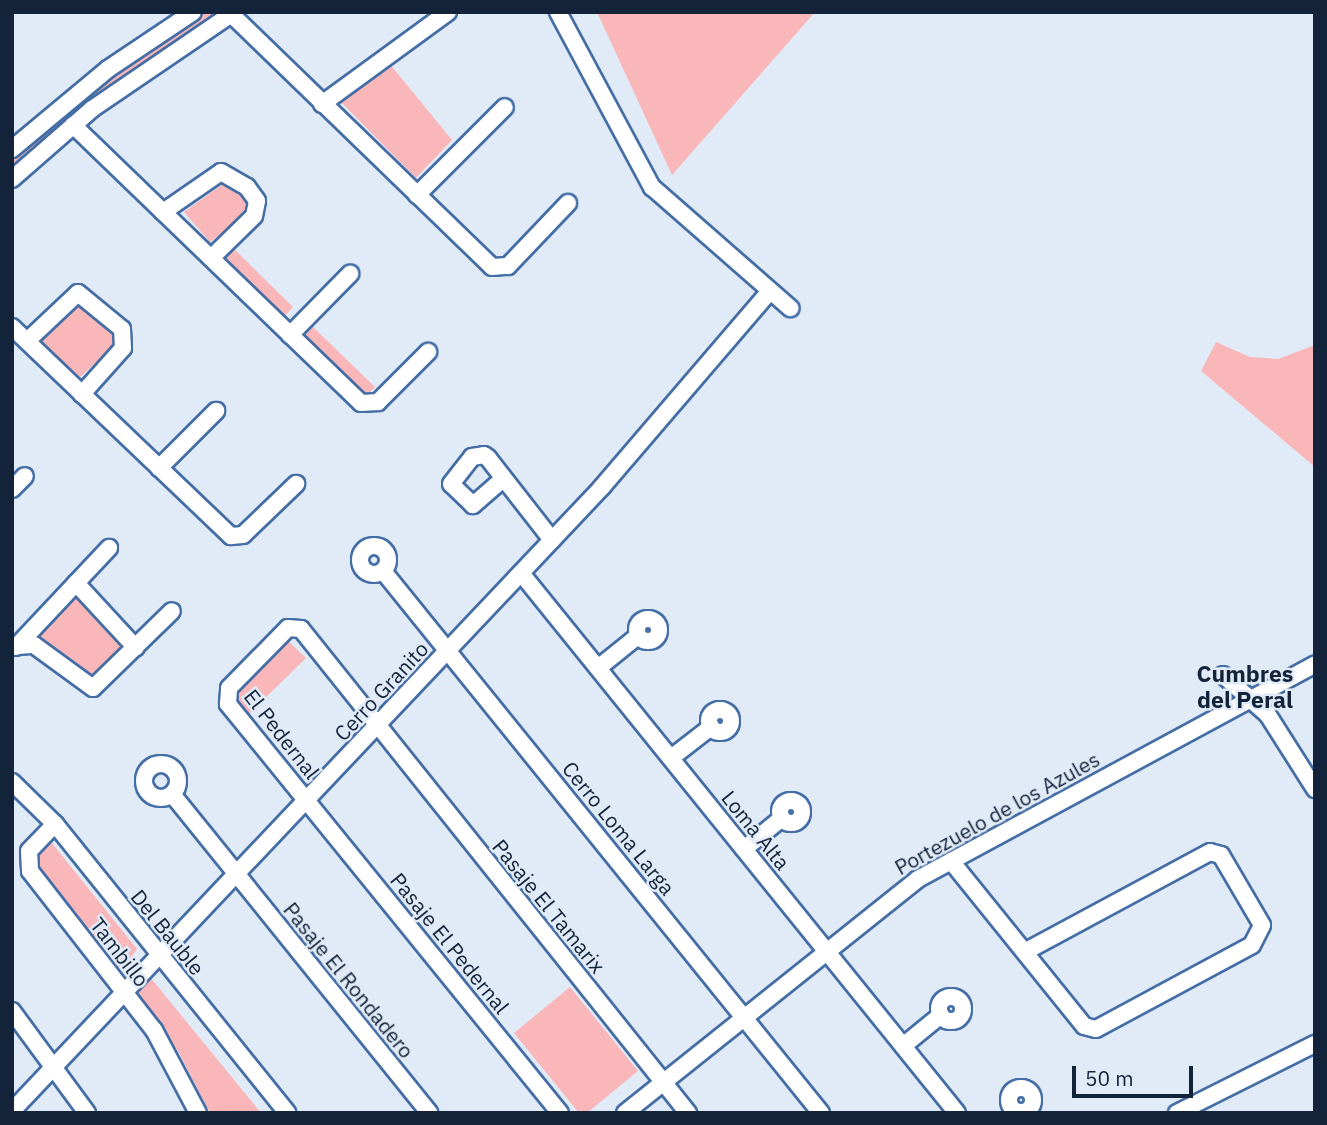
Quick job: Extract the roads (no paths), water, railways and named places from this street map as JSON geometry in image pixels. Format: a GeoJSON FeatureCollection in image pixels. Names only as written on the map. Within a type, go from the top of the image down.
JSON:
{"type":"FeatureCollection","features":[{"type":"Feature","properties":{"kind":"street"},"geometry":{"type":"LineString","coordinates":[[14,144],[107,69],[193,12]]}},
{"type":"Feature","properties":{"kind":"street"},"geometry":{"type":"LineString","coordinates":[[321,104],[448,12]]}},
{"type":"Feature","properties":{"kind":"street"},"geometry":{"type":"LineString","coordinates":[[558,12],[652,187],[790,308]]}},
{"type":"Feature","properties":{"kind":"street"},"geometry":{"type":"LineString","coordinates":[[12,179],[73,125],[233,13],[321,104],[499,269],[568,203]]}},
{"type":"Feature","properties":{"kind":"street"},"geometry":{"type":"LineString","coordinates":[[417,195],[505,107]]}},
{"type":"Feature","properties":{"kind":"street"},"geometry":{"type":"LineString","coordinates":[[73,125],[365,404],[381,400],[428,352]]}},
{"type":"Feature","properties":{"kind":"street"},"geometry":{"type":"LineString","coordinates":[[163,212],[220,172],[247,187],[257,201],[254,216],[211,258]]}},
{"type":"Feature","properties":{"kind":"street"},"geometry":{"type":"LineString","coordinates":[[290,335],[349,274]]}},
{"type":"Feature","properties":{"kind":"street","name":"Cerro Granito"},"geometry":{"type":"LineString","coordinates":[[12,1111],[552,540],[770,290]]}},
{"type":"Feature","properties":{"kind":"street"},"geometry":{"type":"LineString","coordinates":[[27,341],[78,293],[122,329],[123,348],[82,394]]}},
{"type":"Feature","properties":{"kind":"street"},"geometry":{"type":"LineString","coordinates":[[12,327],[235,537],[296,484]]}},
{"type":"Feature","properties":{"kind":"street"},"geometry":{"type":"LineString","coordinates":[[159,468],[216,411]]}},
{"type":"Feature","properties":{"kind":"street"},"geometry":{"type":"LineString","coordinates":[[12,489],[25,476]]}},
{"type":"Feature","properties":{"kind":"street"},"geometry":{"type":"LineString","coordinates":[[503,478],[552,540]]}},
{"type":"Feature","properties":{"kind":"street"},"geometry":{"type":"LineString","coordinates":[[15,649],[109,548]]}},
{"type":"Feature","properties":{"kind":"street","name":"Cerro Loma Larga"},"geometry":{"type":"LineString","coordinates":[[383,570],[821,1113]]}},
{"type":"Feature","properties":{"kind":"street","name":"Loma Alta"},"geometry":{"type":"LineString","coordinates":[[521,573],[957,1113]]}},
{"type":"Feature","properties":{"kind":"street"},"geometry":{"type":"LineString","coordinates":[[76,583],[136,648]]}},
{"type":"Feature","properties":{"kind":"street"},"geometry":{"type":"LineString","coordinates":[[15,649],[34,645],[93,688],[172,611]]}},
{"type":"Feature","properties":{"kind":"street","name":"El Pedernal"},"geometry":{"type":"LineString","coordinates":[[307,799],[227,700],[229,688],[288,628],[298,627],[376,726]]}},
{"type":"Feature","properties":{"kind":"street"},"geometry":{"type":"LineString","coordinates":[[598,668],[638,636]]}},
{"type":"Feature","properties":{"kind":"street","name":"Portezuelo de los Azules"},"geometry":{"type":"LineString","coordinates":[[625,1113],[905,887],[1315,664]]}},
{"type":"Feature","properties":{"kind":"street"},"geometry":{"type":"LineString","coordinates":[[1223,675],[1251,698],[1286,738],[1315,789]]}},
{"type":"Feature","properties":{"kind":"street","name":"Pasaje El Tamarix"},"geometry":{"type":"LineString","coordinates":[[376,726],[688,1113]]}},
{"type":"Feature","properties":{"kind":"street"},"geometry":{"type":"LineString","coordinates":[[671,758],[711,727]]}},
{"type":"Feature","properties":{"kind":"street","name":"Del Bauble"},"geometry":{"type":"LineString","coordinates":[[12,782],[55,824],[287,1113]]}},
{"type":"Feature","properties":{"kind":"street","name":"Pasaje El Rondadero"},"geometry":{"type":"LineString","coordinates":[[172,794],[429,1113]]}},
{"type":"Feature","properties":{"kind":"street","name":"Pasaje El Pedernal"},"geometry":{"type":"LineString","coordinates":[[307,799],[560,1113]]}},
{"type":"Feature","properties":{"kind":"street"},"geometry":{"type":"LineString","coordinates":[[744,849],[782,818]]}},
{"type":"Feature","properties":{"kind":"street","name":"Tambillo"},"geometry":{"type":"LineString","coordinates":[[55,824],[32,846],[30,871],[158,1036],[198,1113]]}},
{"type":"Feature","properties":{"kind":"street"},"geometry":{"type":"LineString","coordinates":[[951,861],[1084,1026],[1096,1029],[1252,945],[1262,925],[1221,855],[1210,852],[1026,951]]}},
{"type":"Feature","properties":{"kind":"street"},"geometry":{"type":"LineString","coordinates":[[12,1011],[56,1065],[87,1113]]}},
{"type":"Feature","properties":{"kind":"street"},"geometry":{"type":"LineString","coordinates":[[903,1046],[941,1015]]}},
{"type":"Feature","properties":{"kind":"street"},"geometry":{"type":"LineString","coordinates":[[1177,1113],[1315,1044]]}},
{"type":"Feature","properties":{"kind":"street"},"geometry":{"type":"LineString","coordinates":[[1008,1110],[1016,1090],[1030,1093]]}},
{"type":"Feature","properties":{"kind":"district","name":"Cumbres del Peral"},"geometry":{"type":"Point","coordinates":[1245,686]}}]}
